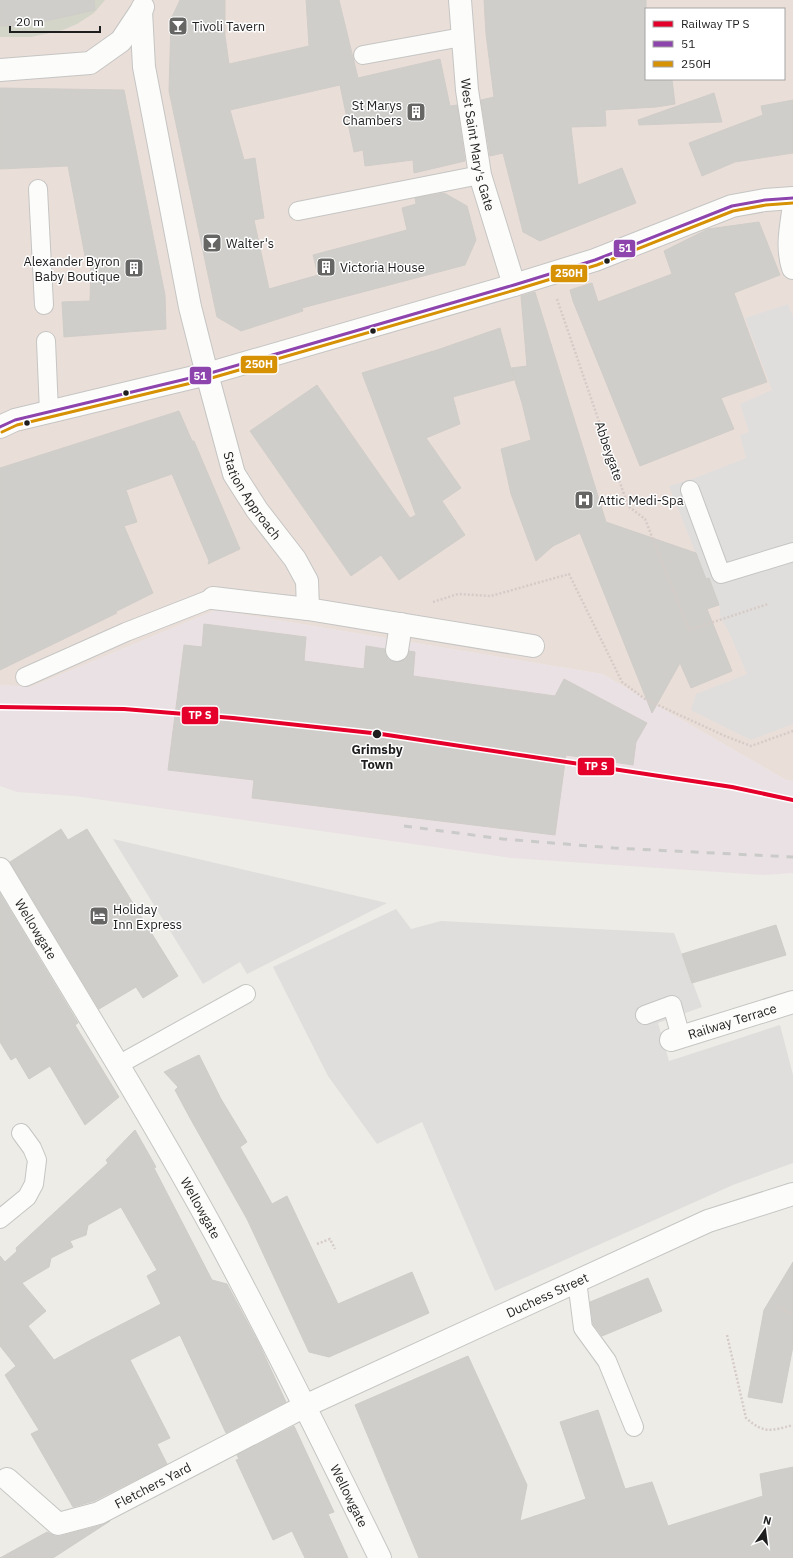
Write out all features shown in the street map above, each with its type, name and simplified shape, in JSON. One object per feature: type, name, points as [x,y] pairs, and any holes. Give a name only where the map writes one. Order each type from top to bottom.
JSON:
[{"type":"street","name":"West Saint Mary's Gate","points":[[460,0],[467,90],[480,174],[532,279]]},
{"type":"street","points":[[0,70],[90,63],[121,41],[143,6]]},
{"type":"street","name":"Station Approach","points":[[143,6],[144,67],[190,307],[234,474],[257,510],[295,559],[307,581],[308,609]]},
{"type":"street","points":[[0,427],[15,420],[207,374],[595,260],[732,206],[765,200],[793,198]]},
{"type":"street","points":[[793,212],[789,237],[789,255],[793,268]]},
{"type":"street","points":[[213,598],[308,609],[533,646]]},
{"type":"street","points":[[397,650],[401,624]]},
{"type":"street","name":"Wellowgate","points":[[0,869],[118,1065],[217,1238],[305,1406],[380,1558]]},
{"type":"street","name":"Railway Terrace","points":[[676,1039],[793,1002]]},
{"type":"street","name":"Duchess Street","points":[[305,1406],[708,1221],[793,1194]]},
{"type":"street","name":"Fletchers Yard","points":[[7,1479],[58,1524],[99,1513],[305,1406]]},
{"type":"lane","points":[[363,55],[462,38]]},
{"type":"lane","points":[[298,211],[480,174]]},
{"type":"lane","points":[[38,189],[44,305]]},
{"type":"lane","points":[[46,340],[49,412]]},
{"type":"lane","points":[[690,490],[721,574],[793,552]]},
{"type":"lane","points":[[24,677],[126,632],[213,598]]},
{"type":"lane","points":[[118,1065],[246,994]]},
{"type":"lane","points":[[645,1015],[672,1005],[676,1039]]},
{"type":"lane","points":[[0,1219],[27,1197],[34,1184],[37,1160],[32,1148],[21,1133]]},
{"type":"lane","points":[[577,1281],[583,1328],[607,1361],[634,1427]]},
{"type":"path","name":"Abbeygate","points":[[532,279],[628,506],[645,519],[689,630],[768,604]]},
{"type":"path","points":[[432,602],[458,594],[491,596],[569,574],[622,682],[645,699],[725,736],[751,746],[793,731]]},
{"type":"path","points":[[317,1244],[330,1238],[335,1249]]},
{"type":"path","points":[[777,1306],[793,1315]]},
{"type":"path","points":[[727,1335],[746,1418],[758,1427],[770,1431],[793,1425]]},
{"type":"shaded area","points":[[0,0],[793,0],[793,781],[786,780],[602,674],[216,610],[31,687],[0,685]]},
{"type":"shaded area","points":[[0,0],[105,0],[94,13],[77,24],[63,30],[31,37],[0,37]]},
{"type":"shaded area","points":[[788,304],[793,317],[793,724],[751,740],[691,710],[696,694],[747,674],[728,630],[721,619],[719,605],[709,579],[706,579],[669,486],[695,478],[746,458],[740,435],[749,432],[740,404],[772,390],[745,318]]},
{"type":"shaded area","points":[[216,610],[602,674],[786,780],[793,781],[793,873],[763,875],[511,858],[75,796],[17,792],[0,786],[0,685],[31,687]]},
{"type":"shaded area","points":[[113,839],[387,903],[247,974],[240,962],[203,984]]},
{"type":"shaded area","points":[[396,909],[411,929],[441,921],[674,933],[702,1007],[658,1023],[669,1061],[780,1025],[793,1075],[793,1163],[733,1185],[495,1291],[422,1122],[377,1144],[328,1076],[273,967]]},
{"type":"building","points":[[0,0],[94,0],[95,10],[23,26],[0,26]]},
{"type":"building","points":[[180,0],[225,0],[225,36],[229,64],[309,46],[306,0],[339,0],[358,78],[440,59],[450,106],[457,105],[465,161],[414,173],[413,160],[365,166],[363,150],[354,152],[340,85],[230,110],[244,160],[255,158],[264,218],[254,220],[269,289],[318,275],[313,255],[407,230],[402,208],[416,204],[415,198],[444,193],[467,206],[476,240],[465,265],[302,308],[303,311],[241,331],[217,317],[169,91],[171,19]]},
{"type":"building","points":[[484,0],[646,0],[645,80],[672,80],[675,104],[656,107],[605,110],[606,126],[571,127],[578,185],[622,168],[636,203],[540,241],[523,232],[503,153],[490,156],[481,100],[494,97],[486,34]]},
{"type":"building","points":[[0,88],[124,90],[165,295],[166,329],[64,337],[62,302],[90,301],[91,256],[85,256],[68,166],[0,169]]},
{"type":"building","points":[[714,93],[722,122],[639,125],[638,120]]},
{"type":"building","points":[[793,100],[793,153],[735,162],[702,176],[689,143],[763,115],[761,106]]},
{"type":"building","points":[[759,222],[780,275],[734,293],[767,382],[721,398],[734,429],[640,466],[573,301],[570,290],[592,283],[598,302],[672,274],[664,251],[708,229]]},
{"type":"building","points":[[535,292],[606,522],[696,553],[706,579],[709,578],[719,605],[707,609],[732,671],[691,688],[680,663],[652,713],[580,533],[553,546],[536,561],[511,494],[501,449],[531,440],[522,403],[511,368],[527,366],[521,296]]},
{"type":"building","points":[[500,328],[514,380],[453,397],[460,424],[426,438],[461,488],[442,501],[465,535],[399,580],[381,555],[351,576],[250,431],[317,385],[410,518],[416,515],[362,373],[440,349]]},
{"type":"building","points":[[179,411],[192,441],[194,441],[240,549],[208,564],[209,561],[172,474],[126,490],[137,522],[124,526],[153,593],[115,612],[117,613],[0,670],[0,468]]},
{"type":"building","points":[[204,624],[306,637],[304,661],[364,669],[366,646],[385,649],[386,655],[389,659],[395,662],[402,661],[406,658],[409,651],[415,652],[413,676],[555,696],[564,679],[647,723],[636,742],[633,765],[566,755],[555,835],[252,798],[254,780],[168,770],[184,645],[202,647]]},
{"type":"building","name":"Holiday Inn Express","points":[[61,829],[68,840],[87,829],[178,976],[143,998],[136,987],[99,1009],[10,862]]},
{"type":"building","points":[[0,893],[78,1023],[75,1025],[119,1097],[85,1125],[50,1066],[29,1079],[16,1057],[11,1060],[0,1042]]},
{"type":"building","points":[[776,925],[786,955],[692,983],[682,954]]},
{"type":"building","points":[[199,1055],[221,1099],[247,1142],[240,1147],[272,1204],[287,1196],[338,1304],[412,1272],[429,1313],[329,1357],[309,1352],[247,1219],[175,1090],[178,1087],[164,1072]]},
{"type":"building","points":[[135,1130],[156,1167],[154,1168],[212,1280],[227,1284],[260,1346],[286,1402],[226,1433],[180,1335],[130,1360],[170,1438],[157,1444],[167,1464],[94,1501],[73,1507],[31,1434],[39,1430],[5,1375],[16,1366],[0,1346],[0,1256],[5,1262],[17,1251],[16,1248],[108,1163],[106,1160]],"holes":[[[121,1207],[157,1270],[147,1276],[161,1304],[54,1360],[28,1326],[46,1311],[22,1283],[49,1267],[51,1258],[73,1247],[70,1241],[86,1235],[88,1225]]]},
{"type":"building","points":[[793,1262],[793,1346],[782,1403],[748,1397],[764,1310]]},
{"type":"building","points":[[648,1278],[662,1311],[602,1336],[593,1324],[590,1302]]},
{"type":"building","points":[[468,1356],[527,1485],[520,1521],[586,1499],[560,1422],[598,1410],[625,1489],[652,1482],[668,1526],[763,1496],[760,1474],[793,1467],[793,1558],[419,1558],[355,1405]]},
{"type":"building","points":[[294,1426],[334,1512],[328,1514],[348,1558],[305,1558],[292,1531],[273,1540],[236,1460],[239,1459],[237,1455]]},
{"type":"building","points":[[110,1521],[53,1558],[0,1558],[47,1532],[55,1536],[61,1536],[102,1525]]},
{"type":"railway","points":[[404,826],[503,839],[614,848],[793,857]]},
{"type":"transit line","name":"51","points":[[0,427],[15,420],[207,374],[514,285],[595,260],[732,206],[765,200],[793,198]]},
{"type":"transit line","name":"250H","points":[[2,432],[17,425],[208,379],[515,290],[597,265],[733,211],[766,205],[793,203]]},
{"type":"transit line","points":[[0,707],[124,709],[233,718],[381,734],[732,787],[793,800]]},
{"type":"place","name":"Tivoli Tavern","points":[[178,26]]},
{"type":"place","name":"St Marys Chambers","points":[[416,112]]},
{"type":"place","name":"Walter's","points":[[212,243]]},
{"type":"place","name":"Victoria House","points":[[326,267]]},
{"type":"place","name":"Alexander Byron Baby Boutique","points":[[134,268]]},
{"type":"place","name":"Attic Medi-Spa","points":[[584,500]]},
{"type":"place","name":"Grimsby Town","points":[[377,734]]},
{"type":"place","name":"Holiday Inn Express","points":[[99,916]]}]
